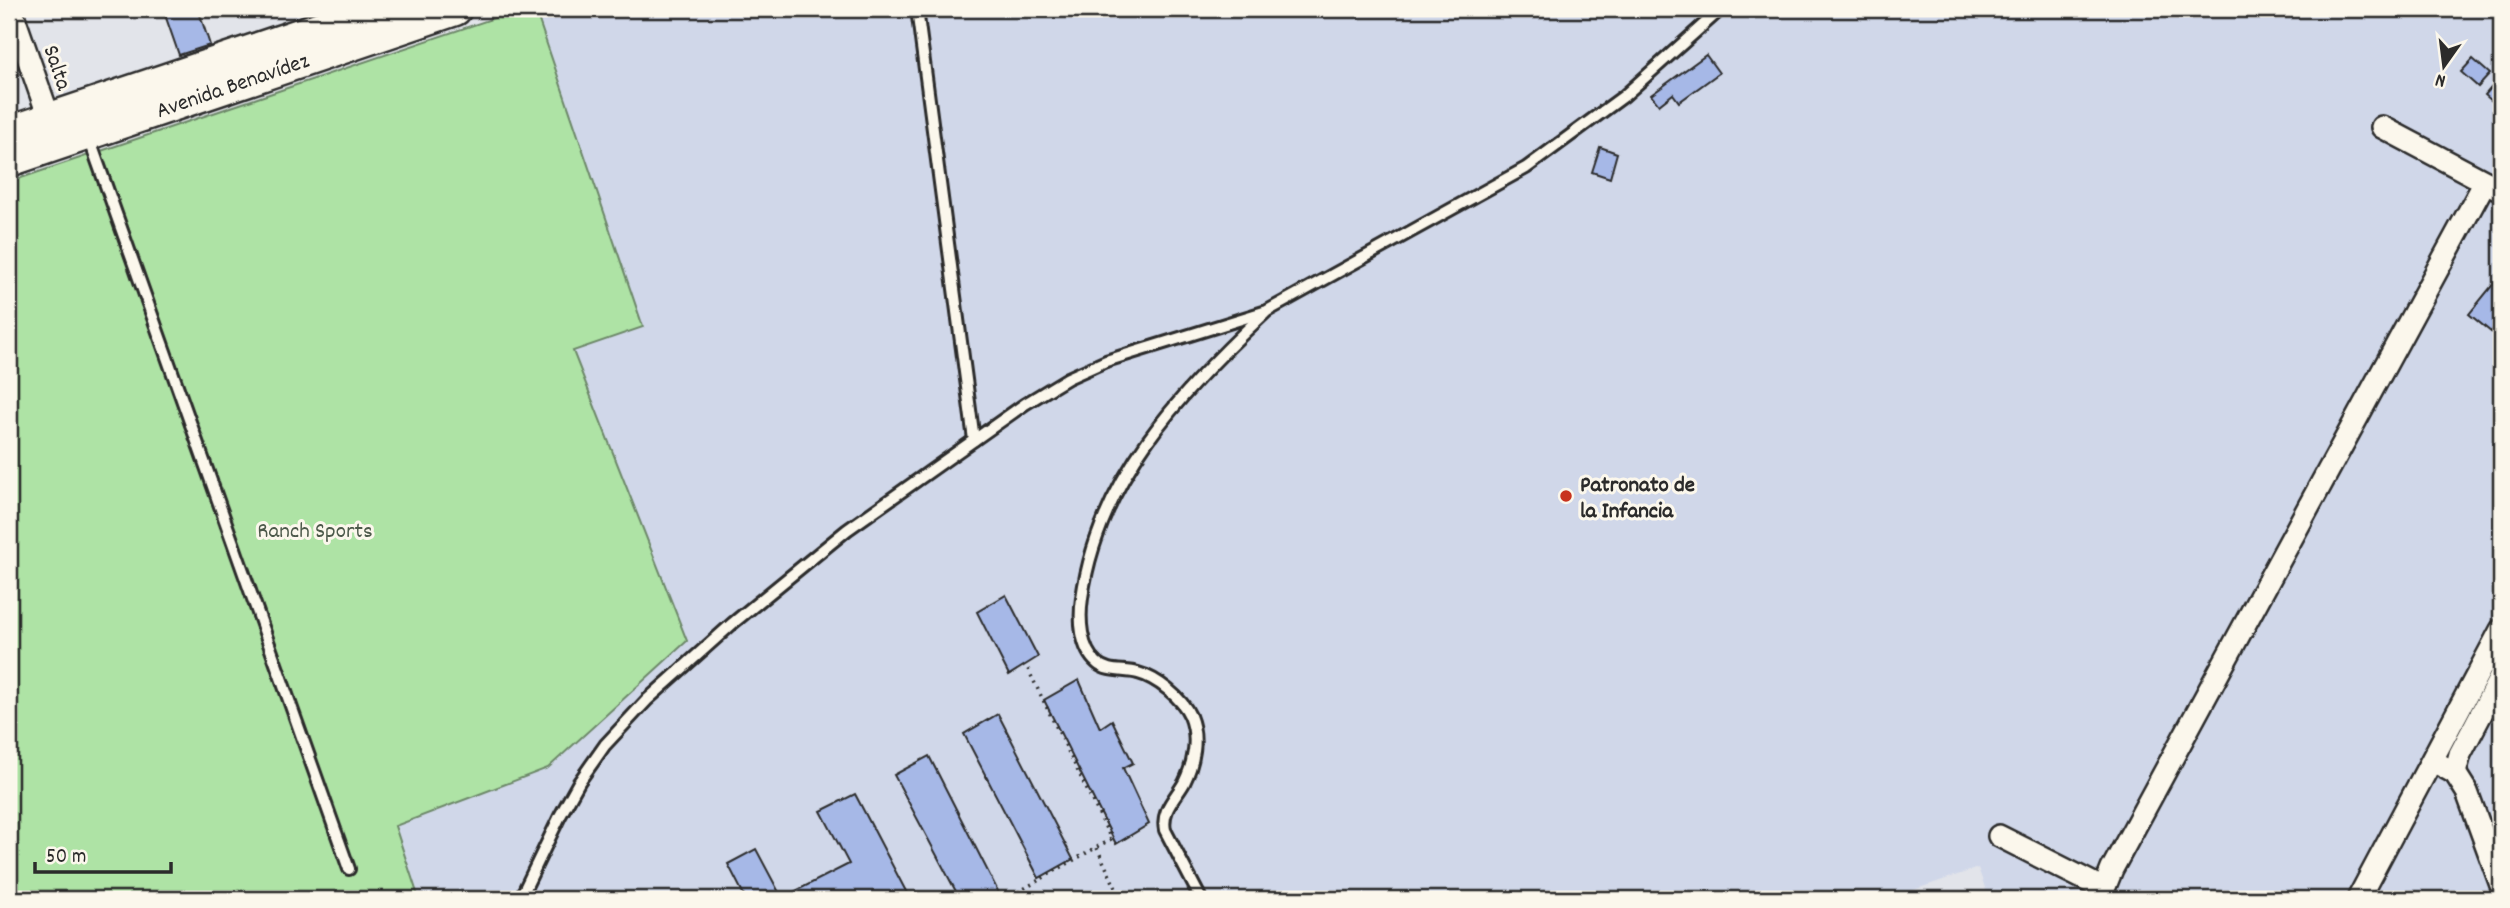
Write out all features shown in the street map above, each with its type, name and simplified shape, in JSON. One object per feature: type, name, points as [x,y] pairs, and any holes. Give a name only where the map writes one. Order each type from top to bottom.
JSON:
[{"type":"main road","name":"Avenida Benavídez","points":[[9,160],[65,131],[361,19],[455,9]]},
{"type":"main road","name":"Avenida Benavídez","points":[[9,133],[65,131]]},
{"type":"street","name":"Salta","points":[[11,9],[65,131]]},
{"type":"street","points":[[1999,836],[2104,894],[2112,869],[2493,186],[2382,127]]},
{"type":"street","points":[[2358,899],[2501,630]]},
{"type":"street","points":[[2455,773],[2460,754],[2494,709],[2501,676]]},
{"type":"street","points":[[2466,695],[2494,709]]},
{"type":"street","points":[[2433,761],[2455,773],[2467,792],[2501,885]]},
{"type":"lane","points":[[917,9],[974,440]]},
{"type":"lane","points":[[520,899],[579,782],[605,745],[648,700],[733,623],[847,530],[1025,404],[1068,378],[1106,361],[1267,311],[1526,168],[1624,96],[1721,9]]},
{"type":"lane","points":[[65,131],[349,869]]},
{"type":"lane","points":[[1201,899],[1164,822],[1165,811],[1184,783],[1194,760],[1194,732],[1189,714],[1172,692],[1157,682],[1138,673],[1112,670],[1097,663],[1085,644],[1079,612],[1090,556],[1119,485],[1138,452],[1160,422],[1219,356],[1267,311]]},
{"type":"path","points":[[1006,899],[1111,839],[1026,665]]},
{"type":"path","points":[[1097,848],[1121,899]]},
{"type":"shaded area","name":"Patronato de la Infancia","points":[[535,9],[2501,9],[2501,899],[1989,899],[1978,868],[1887,899],[419,899],[395,826],[548,768],[687,641],[573,350],[643,326]]},
{"type":"green space","name":"Ranch Sports","points":[[521,9],[535,9],[643,327],[573,351],[687,641],[548,768],[395,826],[419,899],[9,899],[9,182]]},
{"type":"building","points":[[163,9],[198,9],[210,45],[179,55]]},
{"type":"building","points":[[1706,55],[1719,73],[1679,102],[1673,94],[1659,105],[1651,95]]},
{"type":"building","points":[[2473,59],[2490,74],[2478,87],[2461,72]]},
{"type":"building","points":[[2501,76],[2501,109],[2485,95]]},
{"type":"building","points":[[1600,147],[1617,153],[1610,178],[1592,172]]},
{"type":"building","points":[[2495,282],[2501,288],[2501,320],[2491,332],[2469,314]]},
{"type":"building","points":[[1006,595],[1038,657],[1009,675],[977,612]]},
{"type":"building","points":[[1079,680],[1100,728],[1112,720],[1133,763],[1123,768],[1149,824],[1116,844],[1044,700]]},
{"type":"building","points":[[998,714],[1073,859],[1039,878],[964,734]]},
{"type":"building","points":[[929,756],[1002,899],[960,899],[894,775]]},
{"type":"building","points":[[855,794],[910,899],[746,899],[728,864],[756,849],[782,898],[849,864],[821,811]]},
{"type":"place","name":"Patronato de la Infancia","points":[[1566,496]]}]
